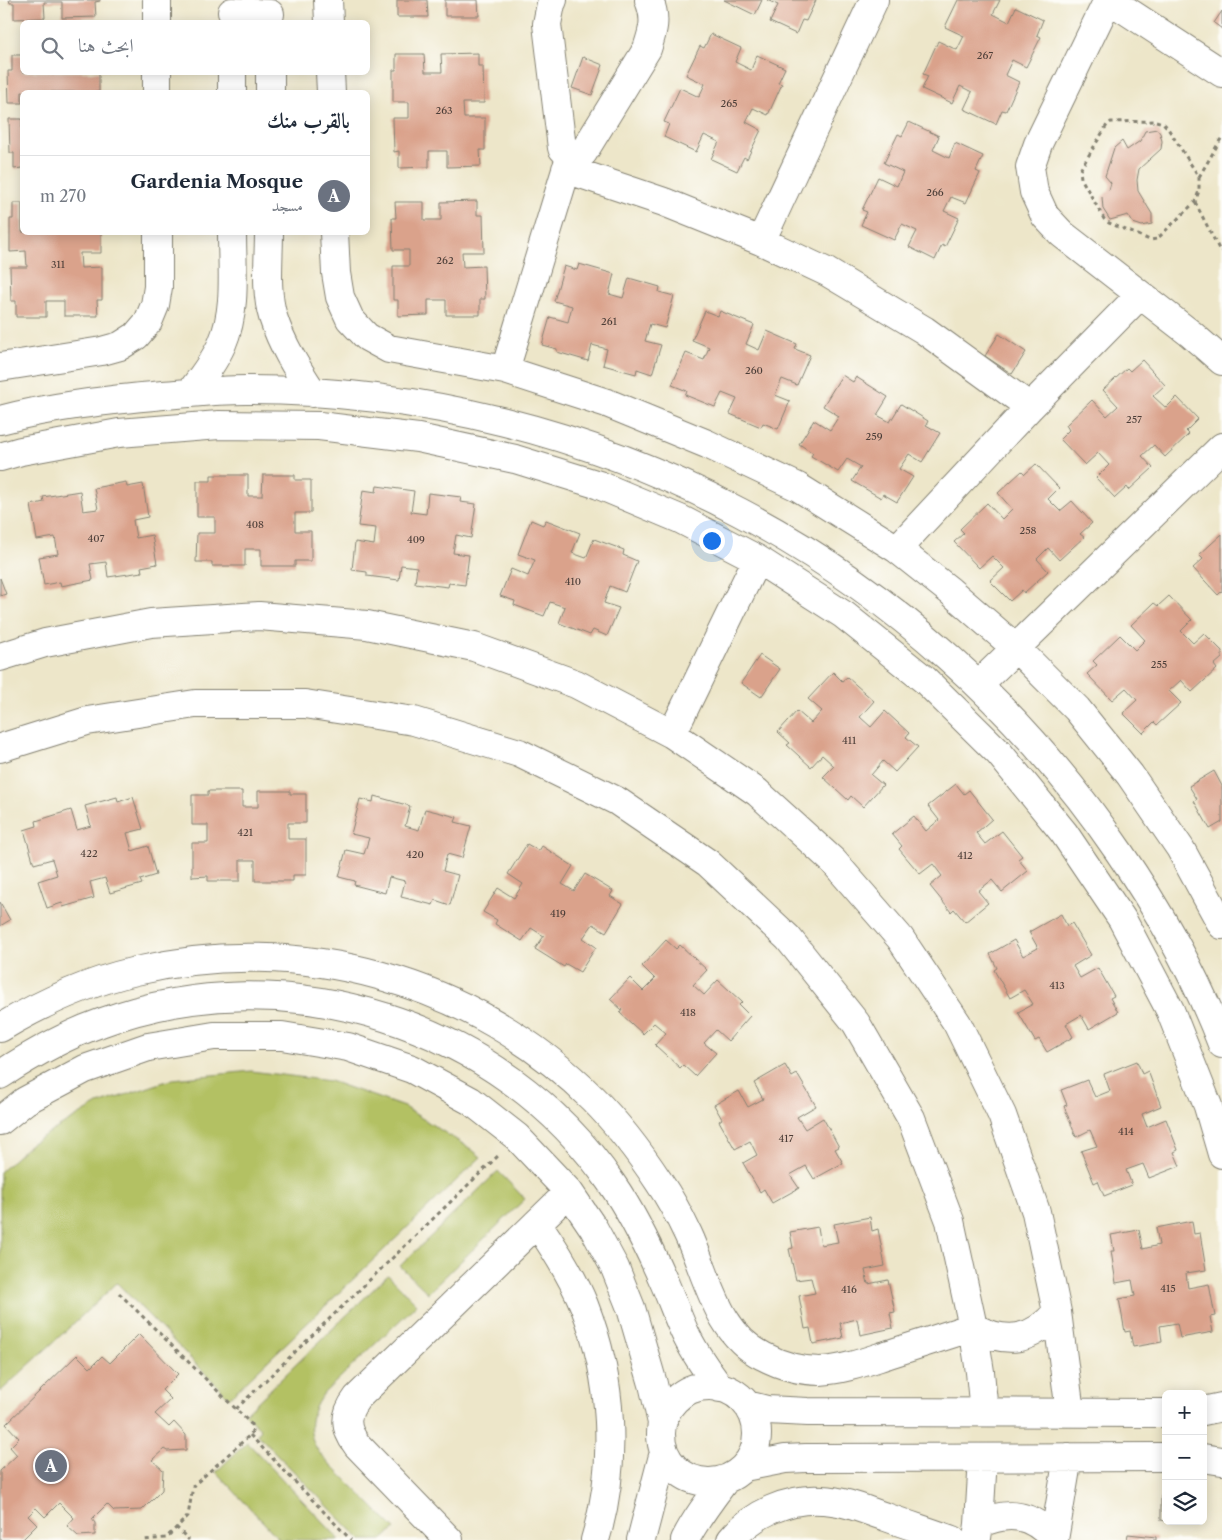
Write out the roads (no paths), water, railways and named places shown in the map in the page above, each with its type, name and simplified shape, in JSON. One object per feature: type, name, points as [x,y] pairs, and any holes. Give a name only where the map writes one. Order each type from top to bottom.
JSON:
[{"type":"street","points":[[156,0],[157,20]]},
{"type":"street","points":[[328,0],[329,20]]},
{"type":"street","points":[[553,0],[548,24],[562,148],[568,163],[762,241],[827,272],[924,330],[1030,407]]},
{"type":"street","points":[[504,370],[568,163],[583,153],[647,49],[653,31],[653,11],[648,0]]},
{"type":"street","points":[[762,241],[874,0]]},
{"type":"street","points":[[1222,73],[1109,0],[1038,144],[1030,167],[1034,192],[1045,216],[1062,234],[1191,334],[1222,361]]},
{"type":"street","points":[[232,12],[270,12]]},
{"type":"street","points":[[157,75],[157,90]]},
{"type":"street","points":[[232,75],[232,90]]},
{"type":"street","points":[[270,75],[270,90]]},
{"type":"street","points":[[330,75],[331,90]]},
{"type":"street","points":[[0,365],[102,351],[120,346],[136,336],[148,322],[155,305],[158,287],[158,235]]},
{"type":"street","points":[[190,393],[209,368],[222,343],[230,317],[232,235]]},
{"type":"street","points":[[269,235],[269,287],[273,316],[282,342],[313,393]]},
{"type":"street","points":[[334,235],[336,274],[340,297],[350,319],[367,337],[389,348],[504,370],[606,403],[707,444],[798,487],[897,550],[950,591],[1017,649],[1077,709],[1130,775],[1180,848],[1222,925]]},
{"type":"street","points":[[897,550],[1030,407],[1140,295]]},
{"type":"street","points":[[0,420],[99,401],[190,393],[244,390],[379,398],[452,410],[524,426],[608,453],[690,486],[768,527],[843,573],[906,620],[979,684],[1039,747],[1093,814],[1142,885],[1184,960],[1222,1044]]},
{"type":"street","points":[[0,457],[21,451],[119,433],[219,424],[319,426],[408,437],[515,459],[599,485],[680,519],[757,559],[844,616],[925,680],[999,753],[1064,832],[1122,918],[1170,1010],[1208,1106],[1222,1154]]},
{"type":"street","points":[[515,459],[524,426]]},
{"type":"street","points":[[979,684],[1017,649],[1222,446]]},
{"type":"street","points":[[672,734],[757,559]]},
{"type":"street","points":[[0,657],[45,642],[151,623],[260,616],[367,625],[474,647],[576,684],[672,734],[756,792],[833,860],[900,938],[957,1024],[1002,1115],[1036,1212],[1057,1312],[1070,1412]]},
{"type":"street","points":[[0,748],[87,721],[196,704],[305,704],[414,721],[509,750],[617,801],[708,863],[766,917],[788,938],[856,1024],[911,1118],[950,1221],[974,1327],[984,1412]]},
{"type":"street","points":[[0,1028],[32,1009],[83,987],[135,971],[190,961],[245,957],[300,959],[354,968],[408,983],[459,1004],[507,1030],[552,1062],[593,1099],[630,1140],[662,1185],[688,1233],[719,1313],[737,1337],[761,1356],[789,1367],[819,1371],[849,1366],[974,1327],[988,1335],[1003,1338],[1018,1337],[1033,1332],[1047,1324],[1057,1312]]},
{"type":"street","points":[[0,1075],[50,1044],[103,1022],[158,1006],[215,997],[272,996],[329,1003],[385,1016],[438,1037],[489,1065],[535,1099],[576,1138],[612,1183],[642,1232],[675,1312],[688,1338],[702,1364],[720,1388]]},
{"type":"street","points":[[0,1121],[25,1101],[85,1069],[148,1047],[214,1036],[282,1036],[348,1047],[412,1069],[471,1101],[517,1137],[569,1192],[594,1229],[615,1268],[631,1308],[662,1423]]},
{"type":"street","points":[[449,1540],[351,1437],[348,1427],[348,1416],[351,1406],[357,1398],[569,1192]]},
{"type":"street","points":[[537,1223],[563,1262],[584,1305],[599,1350],[607,1396],[610,1443],[608,1483],[595,1540]]},
{"type":"street","points":[[1162,1413],[795,1412],[767,1410],[748,1405],[731,1392],[720,1388],[704,1386],[690,1390],[677,1398],[667,1410],[662,1423],[660,1438],[664,1452],[671,1465],[683,1475],[696,1481],[711,1482],[785,1459],[1162,1457]]},
{"type":"street","points":[[685,1540],[708,1502],[751,1457],[756,1444],[756,1432],[754,1419],[748,1405]]},
{"type":"street","points":[[1207,1409],[1222,1407]]},
{"type":"street","points":[[641,1540],[664,1452]]},
{"type":"street","points":[[1054,1540],[1068,1457]]},
{"type":"street","points":[[978,1532],[983,1458]]},
{"type":"street","points":[[1207,1458],[1222,1460]]},
{"type":"street","points":[[731,1540],[738,1531],[763,1513],[791,1502],[822,1499],[852,1505],[952,1540]]},
{"type":"street","points":[[978,1532],[992,1518],[1006,1515],[1020,1516],[1033,1521],[1045,1529],[1054,1540]]},
{"type":"place","name":"Gardenia Mosque","points":[[51,1466]]}]
